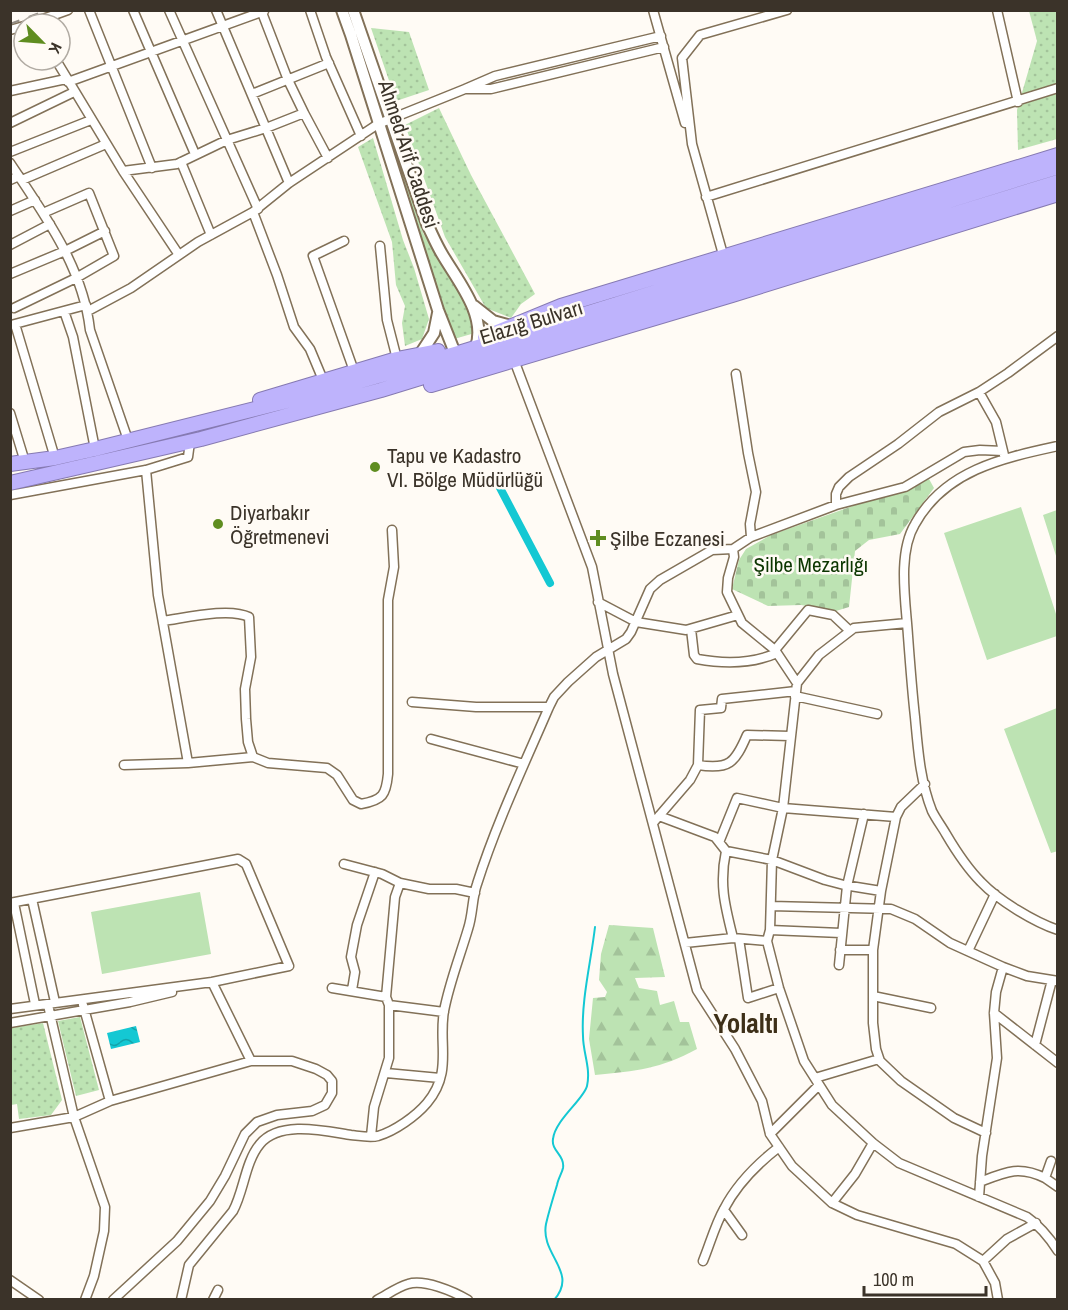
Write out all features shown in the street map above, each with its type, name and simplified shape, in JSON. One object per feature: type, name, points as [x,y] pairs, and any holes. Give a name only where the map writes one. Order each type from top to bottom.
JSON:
[{"type":"highway","points":[[477,344],[511,326],[580,300],[1058,155]]},
{"type":"highway","name":"Elazığ Bulvarı","points":[[10,483],[190,442],[381,390],[459,355],[477,344],[1058,167]]},
{"type":"highway","name":"Elazığ Bulvarı","points":[[18,463],[55,458],[216,420],[315,394],[417,360],[459,355],[719,287],[1058,182]]},
{"type":"highway","points":[[227,432],[266,428],[337,411],[514,360],[1058,194]]},
{"type":"highway","points":[[719,287],[776,281]]},
{"type":"highway","points":[[216,420],[263,399],[323,380],[397,359],[417,360]]},
{"type":"street","points":[[89,10],[152,168]]},
{"type":"street","points":[[133,10],[195,154]]},
{"type":"street","points":[[169,10],[256,211],[294,327],[310,349],[323,380]]},
{"type":"street","points":[[216,10],[289,183]]},
{"type":"street","points":[[310,10],[329,63],[361,136]]},
{"type":"street","name":"Ahmed Arif Caddesi","points":[[342,10],[438,310],[459,355]]},
{"type":"street","name":"Ahmed Arif Caddesi","points":[[353,10],[427,224],[476,316],[480,331],[477,344]]},
{"type":"street","points":[[653,10],[724,258]]},
{"type":"street","points":[[692,144],[682,58],[700,35],[787,10]]},
{"type":"street","points":[[997,10],[1018,102]]},
{"type":"street","points":[[10,91],[67,80],[262,11],[288,80],[328,158]]},
{"type":"street","points":[[55,458],[13,325],[64,311],[87,308],[131,288],[211,235],[256,211],[289,183],[378,124],[495,76],[661,36]]},
{"type":"street","points":[[465,89],[491,89],[664,47]]},
{"type":"street","points":[[252,94],[329,63]]},
{"type":"street","points":[[63,72],[123,171],[179,255]]},
{"type":"street","points":[[706,197],[1058,88]]},
{"type":"street","points":[[10,123],[74,92]]},
{"type":"street","points":[[123,171],[181,162],[227,140],[304,113]]},
{"type":"street","points":[[10,152],[91,120]]},
{"type":"street","points":[[17,178],[106,144]]},
{"type":"street","points":[[181,162],[211,235]]},
{"type":"street","points":[[10,163],[17,178],[35,200],[65,251],[87,308],[90,330],[128,440]]},
{"type":"street","points":[[14,308],[76,278],[114,256],[89,193],[43,213]]},
{"type":"street","points":[[10,211],[35,200]]},
{"type":"street","points":[[10,245],[50,224]]},
{"type":"street","points":[[10,274],[105,231]]},
{"type":"street","points":[[344,241],[313,256],[354,371]]},
{"type":"street","points":[[380,246],[387,320],[397,359]]},
{"type":"street","name":"Ahmed Arif Caddesi","points":[[469,302],[493,321],[511,326]]},
{"type":"street","points":[[417,360],[434,333],[438,310]]},
{"type":"street","points":[[64,311],[73,337],[95,449]]},
{"type":"street","points":[[836,506],[836,494],[839,487],[849,477],[898,444],[939,412],[979,392],[1058,336]]},
{"type":"street","points":[[514,360],[592,567],[608,651],[697,990],[735,1049],[762,1101],[771,1134],[792,1166],[832,1203],[857,1215],[956,1244],[983,1261],[995,1283],[998,1299]]},
{"type":"street","points":[[736,374],[756,492],[750,524],[751,537]]},
{"type":"street","points":[[979,392],[996,422],[1004,455]]},
{"type":"street","points":[[10,413],[18,463]]},
{"type":"street","points":[[10,495],[146,470],[188,457],[190,442]]},
{"type":"street","points":[[1058,446],[1004,455],[959,478],[936,497],[914,524],[907,545],[904,576],[920,764],[933,811],[956,851],[982,883],[1014,907],[1058,930]]},
{"type":"street","points":[[181,1299],[189,1265],[233,1211],[239,1201],[256,1150],[271,1134],[290,1130],[319,1130],[371,1137],[389,1131],[419,1111],[428,1102],[440,1078],[444,1057],[444,1012],[472,915],[476,886],[549,707],[554,697],[568,682],[596,657],[626,639],[650,589],[660,579],[712,550],[733,549],[751,537],[836,506],[905,487],[964,452],[981,450],[1004,455]]},
{"type":"street","points":[[146,470],[158,595],[188,763]]},
{"type":"street","points":[[124,765],[188,763],[253,757],[268,763],[327,768],[337,775],[353,800],[361,804],[372,802],[382,796],[386,790],[388,774],[388,600],[394,567],[392,530]]},
{"type":"street","points":[[733,549],[734,557],[727,592],[742,623],[776,651],[796,690]]},
{"type":"street","points":[[598,602],[636,622],[686,630],[738,615]]},
{"type":"street","points":[[691,629],[694,655],[698,659],[722,664],[764,658],[776,651],[808,610],[833,615],[850,631]]},
{"type":"street","points":[[163,621],[219,614],[249,617],[251,657],[245,689],[248,742],[253,757]]},
{"type":"street","points":[[907,623],[854,628],[819,656],[796,690],[783,808],[772,860],[770,930],[767,941],[779,988],[804,1061],[832,1105],[873,1143],[899,1162],[1004,1206],[1036,1223],[1058,1251]]},
{"type":"street","points":[[653,823],[690,780],[698,765],[700,710],[721,708],[722,699],[796,690],[877,714]]},
{"type":"street","points":[[412,702],[476,707],[549,707]]},
{"type":"street","points":[[698,765],[722,767],[729,763],[738,756],[747,735],[790,736]]},
{"type":"street","points":[[431,739],[525,764]]},
{"type":"street","points":[[925,784],[902,807],[897,818],[881,891],[873,950],[873,1023],[876,1049],[879,1059],[901,1081],[954,1118],[986,1133]]},
{"type":"street","points":[[720,840],[737,798],[783,808],[897,818]]},
{"type":"street","points":[[839,965],[844,908],[864,814]]},
{"type":"street","points":[[659,816],[720,840],[726,851],[722,871],[724,901],[736,938],[748,998],[779,988]]},
{"type":"street","points":[[726,851],[772,860],[848,886],[881,891]]},
{"type":"street","points":[[10,1023],[130,1002],[288,966],[246,864],[238,859],[12,903],[35,1004]]},
{"type":"street","points":[[344,864],[375,872],[400,883],[429,889],[456,889],[475,893]]},
{"type":"street","points":[[352,990],[356,972],[351,957],[357,925],[375,872]]},
{"type":"street","points":[[371,1137],[374,1107],[389,1058],[388,1001],[396,897],[400,883]]},
{"type":"street","points":[[968,951],[995,894]]},
{"type":"street","points":[[32,899],[51,1003],[51,1017],[74,1117],[105,1207],[104,1230],[94,1276],[85,1299]]},
{"type":"street","points":[[771,906],[891,909],[915,919],[936,935],[1003,967],[1027,976],[1054,981],[1035,1045]]},
{"type":"street","points":[[770,930],[841,933]]},
{"type":"street","points":[[685,944],[736,938],[767,941]]},
{"type":"street","points":[[840,950],[873,950]]},
{"type":"street","points":[[979,1197],[997,1058],[994,1013],[996,992],[1003,967]]},
{"type":"street","points":[[10,1009],[212,982]]},
{"type":"street","points":[[212,982],[251,1061]]},
{"type":"street","points":[[332,988],[352,990],[388,1001],[444,1012]]},
{"type":"street","points":[[873,996],[932,1008]]},
{"type":"street","points":[[81,999],[110,1101]]},
{"type":"street","points":[[994,1013],[1058,1063]]},
{"type":"street","points":[[771,1134],[817,1082],[879,1059]]},
{"type":"street","points":[[10,1128],[74,1117],[110,1101],[251,1061],[292,1061],[316,1069],[332,1081],[332,1093],[325,1105],[312,1111],[277,1115],[257,1122],[245,1134],[210,1201],[177,1241],[113,1299]]},
{"type":"street","points":[[386,1073],[440,1078]]},
{"type":"street","points":[[832,1203],[855,1174],[873,1143]]},
{"type":"street","points":[[703,1261],[724,1210],[742,1183],[759,1162],[779,1147]]},
{"type":"street","points":[[1045,1178],[1051,1161]]},
{"type":"street","points":[[980,1182],[1004,1173],[1023,1170],[1045,1178],[1058,1187]]},
{"type":"street","points":[[724,1210],[742,1235]]},
{"type":"street","points":[[983,1261],[1007,1239],[1036,1223]]},
{"type":"street","points":[[10,1280],[39,1299]]},
{"type":"street","points":[[377,1299],[409,1283],[431,1285],[452,1291],[468,1299]]},
{"type":"street","points":[[213,1299],[218,1290]]},
{"type":"green space","points":[[1029,11],[1057,11],[1057,139],[1018,150],[1017,110],[1037,41]]},
{"type":"green space","points":[[371,28],[409,32],[429,90],[396,101]]},
{"type":"green space","points":[[439,108],[471,175],[535,294],[521,304],[511,318],[486,308],[445,237],[405,125]]},
{"type":"green space","points":[[388,130],[423,233],[470,311],[475,333],[454,339],[384,131]]},
{"type":"green space","points":[[373,138],[429,319],[422,339],[405,346],[402,323],[405,306],[396,285],[392,242],[358,147]]},
{"type":"green space","name":"Şilbe Mezarlığı","points":[[929,479],[934,488],[900,534],[869,540],[855,551],[849,607],[836,611],[801,605],[768,606],[732,589],[739,560],[746,549],[771,535]]},
{"type":"green space","points":[[1021,507],[1057,617],[1057,636],[987,660],[944,533]]},
{"type":"green space","points":[[1058,510],[1057,559],[1043,515]]},
{"type":"green space","points":[[1057,708],[1058,851],[1051,853],[1004,729]]},
{"type":"green space","points":[[200,892],[211,954],[102,974],[91,912]]},
{"type":"green space","points":[[609,925],[653,928],[665,977],[635,978],[639,988],[657,991],[660,1005],[674,1001],[680,1022],[689,1022],[697,1049],[684,1056],[648,1068],[595,1075],[589,1039],[593,998],[605,997],[607,992],[599,980],[601,954]]},
{"type":"green space","points":[[80,1017],[99,1090],[76,1096],[58,1021]]},
{"type":"green space","points":[[43,1023],[62,1100],[51,1115],[19,1119],[17,1104],[11,1105],[11,1028]]},
{"type":"water","points":[[136,1026],[140,1042],[111,1049],[107,1033]]},
{"type":"waterway","points":[[499,486],[550,583]]},
{"type":"waterway","points":[[554,1300],[561,1290],[562,1281],[561,1272],[548,1245],[546,1224],[563,1164],[554,1147],[553,1139],[564,1117],[587,1086],[588,1073],[583,1042],[583,1022],[595,927]]},
{"type":"railway","points":[[10,24],[47,10]]},
{"type":"place","name":"Tapu ve Kadastro VI. Bölge Müdürlüğü","points":[[375,467]]},
{"type":"place","name":"Diyarbakır Öğretmenevi","points":[[218,524]]},
{"type":"place","name":"Şilbe Eczanesi","points":[[598,538]]},
{"type":"district","name":"Yolaltı","points":[[746,1023]]}]
